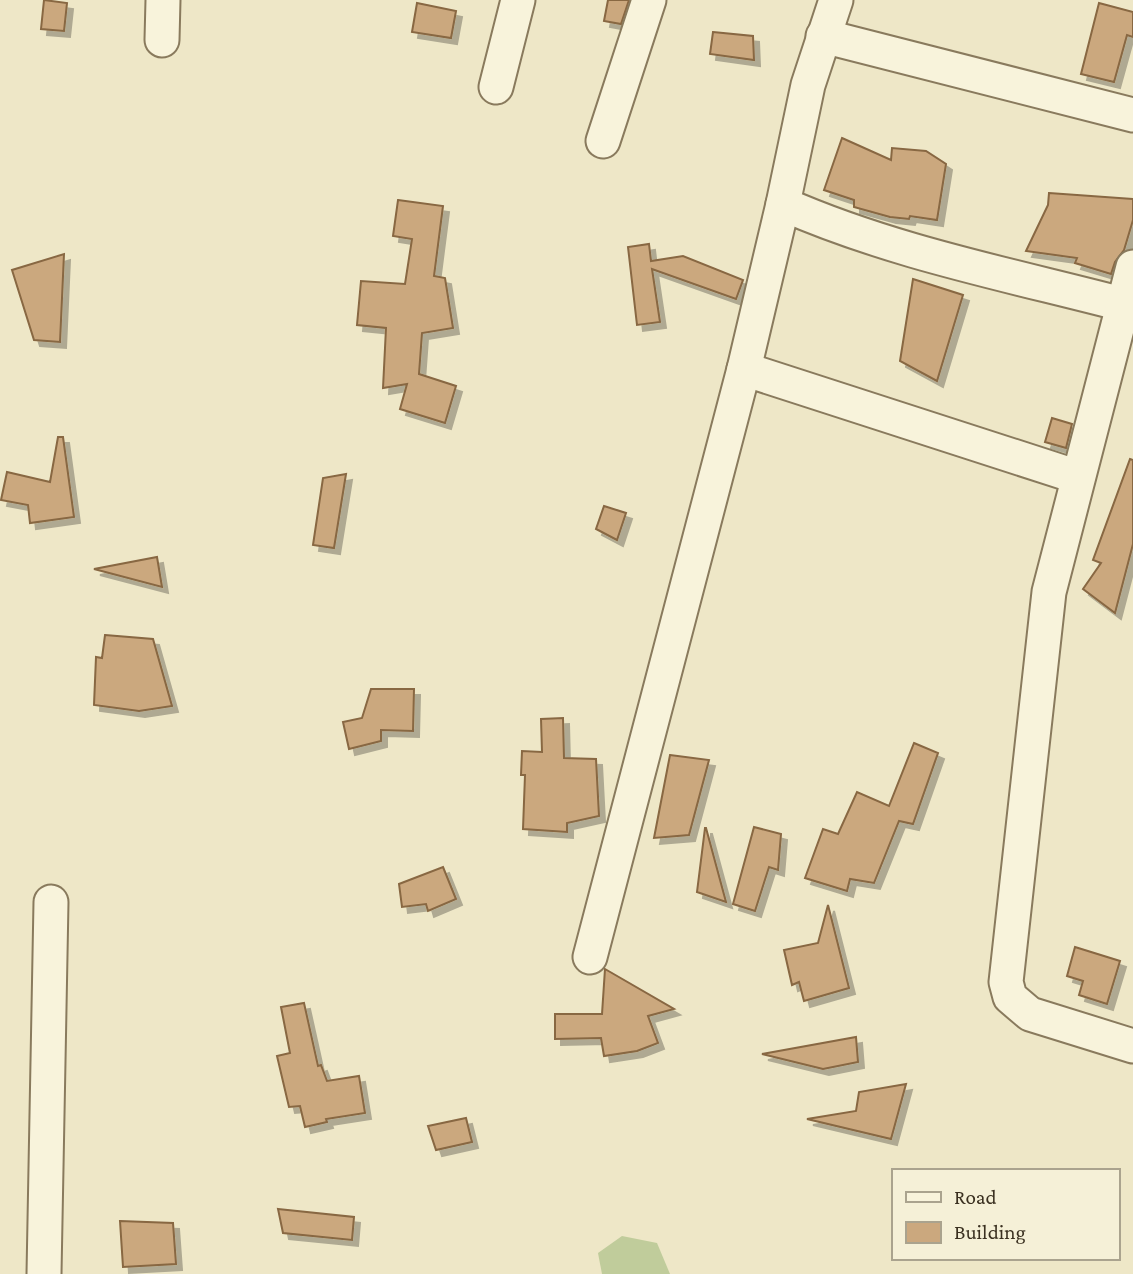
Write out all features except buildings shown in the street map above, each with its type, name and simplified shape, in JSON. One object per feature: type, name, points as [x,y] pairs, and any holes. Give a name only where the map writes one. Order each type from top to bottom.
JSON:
[{"type":"street","points":[[162,40],[163,0]]},
{"type":"street","points":[[496,87],[518,0]]},
{"type":"street","points":[[603,141],[649,0]]},
{"type":"street","points":[[590,957],[744,369],[808,85],[836,0]]},
{"type":"street","points":[[823,36],[1133,115]]},
{"type":"street","points":[[783,204],[824,222],[877,239],[1128,306]]},
{"type":"street","points":[[1133,267],[1128,306],[1078,477],[1049,592],[1006,982],[1010,997],[1030,1014],[1133,1046]]},
{"type":"street","points":[[744,369],[1078,477]]},
{"type":"street","points":[[44,1274],[51,902]]},
{"type":"green space","points":[[622,1236],[657,1243],[670,1274],[602,1274],[598,1253]]}]
